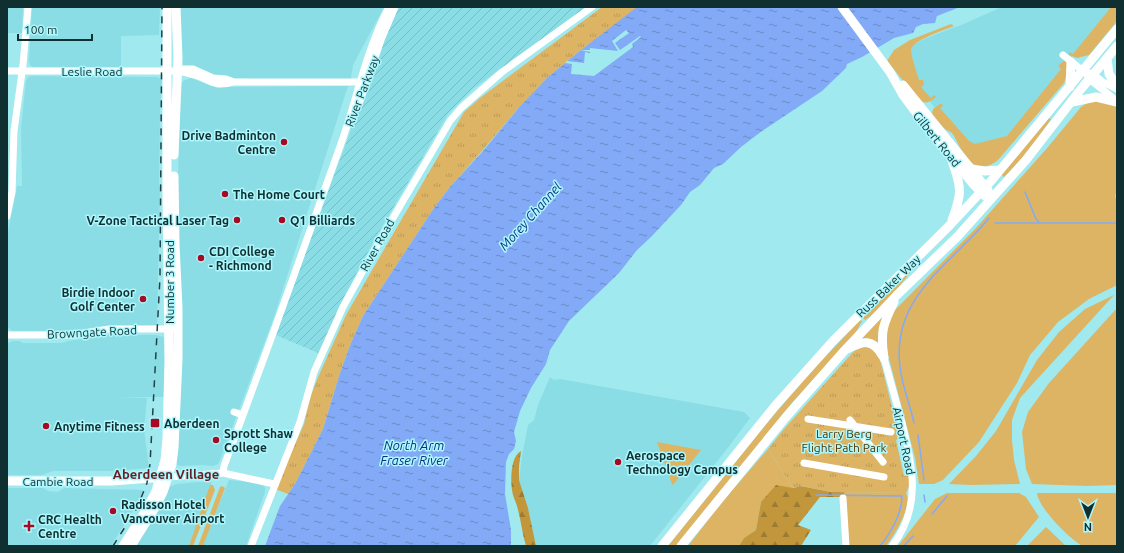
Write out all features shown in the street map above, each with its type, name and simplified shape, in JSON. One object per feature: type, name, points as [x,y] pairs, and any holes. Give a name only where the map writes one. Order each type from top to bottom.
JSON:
[{"type":"main road","name":"Number 3 Road","points":[[167,7],[173,329]]},
{"type":"main road","name":"Number 3 Road","points":[[131,546],[156,506],[164,478],[173,329],[174,170],[177,71],[176,7]]},
{"type":"main road","points":[[842,7],[889,71]]},
{"type":"main road","name":"Russ Baker Way","points":[[662,546],[762,421],[833,340],[950,225],[983,189],[1070,87],[1117,29]]},
{"type":"main road","name":"Russ Baker Way","points":[[681,546],[786,417],[844,350],[897,295],[958,236],[1026,160],[1117,46]]},
{"type":"main road","points":[[1107,58],[1109,74],[1117,86]]},
{"type":"main road","points":[[1070,87],[1071,62]]},
{"type":"main road","name":"Gilbert Road","points":[[889,71],[895,83],[926,126],[950,154],[992,198]]},
{"type":"main road","name":"Gilbert Road","points":[[889,71],[900,81],[971,169],[983,189]]},
{"type":"main road","points":[[1072,102],[1096,97],[1117,101]]},
{"type":"main road","points":[[950,154],[958,177],[960,191],[959,200],[950,225]]},
{"type":"main road","points":[[971,169],[985,171],[999,170]]},
{"type":"main road","points":[[884,358],[882,346],[884,322],[897,295]]},
{"type":"main road","points":[[844,350],[864,342],[869,343],[876,346],[884,358]]},
{"type":"main road","name":"Number 3 Road","points":[[123,546],[164,478]]},
{"type":"main road","name":"Cambie Road","points":[[7,481],[112,481],[164,478]]},
{"type":"street","points":[[7,216],[12,192],[14,131],[22,72],[28,7]]},
{"type":"street","name":"River Parkway","points":[[344,136],[359,82],[374,37],[389,7]]},
{"type":"street","points":[[359,82],[364,79],[383,28],[395,7]]},
{"type":"street","name":"River Parkway","points":[[344,136],[351,126],[381,40],[395,7]]},
{"type":"street","name":"River Road","points":[[251,546],[274,484],[300,422],[314,372],[343,307],[383,234],[450,121],[461,108],[502,72],[592,7]]},
{"type":"street","points":[[1063,55],[1083,70],[1117,101]]},
{"type":"street","name":"Leslie Road","points":[[7,72],[177,71],[185,69],[193,70],[214,78],[226,79],[234,82],[359,82]]},
{"type":"street","points":[[1091,77],[1117,89]]},
{"type":"street","points":[[224,469],[344,136]]},
{"type":"street","name":"Browngate Road","points":[[7,335],[74,335],[109,329],[173,329]]},
{"type":"street","name":"Airport Road","points":[[884,358],[906,442],[913,483],[912,501],[909,514],[900,536],[892,546]]},
{"type":"street","points":[[234,412],[243,415]]},
{"type":"street","points":[[808,419],[891,432]]},
{"type":"street","points":[[850,420],[883,462]]},
{"type":"street","points":[[804,463],[884,477]]},
{"type":"street","name":"Cambie Road","points":[[164,478],[224,469],[274,484]]},
{"type":"street","points":[[843,498],[846,546]]},
{"type":"shaded area","points":[[7,7],[23,7],[22,33],[7,33]]},
{"type":"shaded area","points":[[32,7],[160,7],[159,35],[121,36],[121,68],[33,67],[30,65],[29,61]]},
{"type":"shaded area","points":[[179,7],[384,7],[353,65],[350,84],[215,77],[185,66],[182,63]]},
{"type":"shaded area","points":[[399,7],[586,7],[474,88],[448,114],[375,239],[345,295],[318,353],[276,335],[387,33]]},
{"type":"shaded area","points":[[1002,7],[1111,7],[1003,143],[971,149],[918,88],[909,47],[922,40]]},
{"type":"shaded area","points":[[28,77],[157,77],[162,80],[160,110],[157,326],[104,326],[69,331],[12,331],[7,327],[7,237],[17,186],[22,186],[21,128],[26,81]]},
{"type":"shaded area","points":[[191,78],[211,86],[219,87],[348,86],[274,317],[220,460],[218,464],[213,466],[181,466],[177,465],[176,461],[177,228],[180,88],[183,81]]},
{"type":"shaded area","points":[[110,335],[156,335],[164,337],[166,397],[117,397],[147,398],[144,430],[149,468],[112,471],[53,471],[42,475],[7,475],[7,344],[12,341],[19,341],[23,343],[62,343]]},
{"type":"shaded area","name":"Aerospace Technology Campus","points":[[550,377],[554,380],[560,379],[744,412],[750,418],[650,546],[536,546],[528,508],[519,480],[528,425],[534,420],[538,405]]},
{"type":"shaded area","points":[[229,480],[250,482],[263,485],[265,488],[265,492],[246,546],[202,546]]},
{"type":"shaded area","points":[[212,481],[191,546],[136,546],[170,487],[176,484]]},
{"type":"shaded area","points":[[7,488],[43,488],[48,491],[58,492],[64,488],[143,490],[140,499],[111,546],[7,546]]},
{"type":"green space","points":[[602,7],[639,7],[581,50],[548,77],[521,105],[450,187],[434,208],[363,316],[340,373],[323,429],[295,484],[288,494],[275,489],[304,424],[310,397],[346,315],[464,112],[480,98]]},
{"type":"green space","points":[[1111,7],[1117,7],[1117,21],[1089,55],[1077,58],[1069,55],[1069,52],[1073,54]]},
{"type":"green space","points":[[951,24],[954,26],[923,39],[913,46],[911,50],[919,80],[923,80],[924,85],[921,87],[931,98],[934,95],[936,97],[929,102],[924,102],[919,100],[887,61],[894,50],[910,40]]},
{"type":"green space","points":[[1064,61],[1067,62],[1067,75],[1064,83],[998,160],[990,165],[982,167],[970,162],[961,150],[953,135],[941,126],[932,114],[933,109],[942,104],[943,106],[940,108],[969,141],[975,144],[1007,136],[1061,69],[1058,66]]},
{"type":"green space","points":[[1090,101],[1104,102],[1117,107],[1117,188],[1115,197],[1117,198],[1117,285],[1089,299],[1058,322],[1030,355],[1017,383],[979,442],[943,480],[934,484],[919,484],[915,458],[886,347],[887,323],[893,312],[976,228],[1048,147],[1081,107]]},
{"type":"green space","points":[[1049,118],[1051,119],[1029,150],[1004,177],[1001,174]]},
{"type":"green space","points":[[909,272],[910,273],[878,310],[865,320],[862,317]]},
{"type":"green space","points":[[1114,295],[1020,398],[1012,420],[1012,440],[1014,460],[1020,484],[949,484],[976,456],[996,431],[1037,360],[1059,332],[1085,309]]},
{"type":"green space","points":[[1117,308],[1117,485],[1087,486],[1032,484],[1026,469],[1022,432],[1028,412],[1049,383]]},
{"type":"green space","points":[[882,317],[878,343],[870,339],[863,338],[862,337]]},
{"type":"green space","points":[[860,320],[862,321],[856,332],[791,404],[676,546],[668,546],[767,423],[810,373]]},
{"type":"green space","name":"Larry Berg Flight Path Park","points":[[866,346],[877,352],[882,367],[900,439],[896,440],[904,476],[909,475],[910,484],[906,493],[831,492],[801,486],[793,488],[768,449],[853,352],[858,348]]},
{"type":"green space","points":[[657,442],[701,450],[673,485],[672,484]]},
{"type":"green space","points":[[768,449],[793,488],[761,502],[756,530],[744,538],[739,546],[688,546],[722,502]]},
{"type":"green space","points":[[521,451],[519,480],[528,508],[536,546],[526,546],[517,505],[512,490],[511,478],[513,464],[517,454]]},
{"type":"green space","points":[[210,485],[213,485],[215,490],[193,546],[189,546]]},
{"type":"green space","points":[[776,485],[793,488],[801,486],[831,492],[844,492],[845,497],[820,497],[798,525],[811,530],[801,546],[739,546],[744,538],[756,530],[761,502]]},
{"type":"green space","points":[[222,486],[225,488],[203,546],[198,546],[220,487]]},
{"type":"green space","points":[[844,492],[906,493],[907,505],[902,521],[886,546],[848,546]]},
{"type":"green space","points":[[947,493],[1019,493],[1026,497],[1039,517],[1015,546],[898,546],[935,499]]},
{"type":"green space","points":[[1037,493],[1117,493],[1117,546],[1086,547],[1077,543],[1049,514],[1039,499]]},
{"type":"green space","points":[[1046,527],[1066,546],[1027,546]]},
{"type":"water","name":"North Arm Fraser River","points":[[637,7],[960,7],[937,16],[935,23],[923,24],[916,27],[913,33],[894,38],[847,64],[846,68],[822,91],[762,131],[741,147],[723,164],[714,168],[700,185],[690,192],[681,205],[637,250],[619,273],[569,321],[550,350],[546,364],[531,388],[520,411],[514,432],[516,441],[514,449],[509,454],[506,462],[505,494],[511,530],[511,546],[265,546],[280,506],[295,484],[323,429],[340,373],[363,316],[434,208],[450,187],[483,151],[521,105],[548,77]]},
{"type":"pier","points":[[626,30],[629,33],[615,43],[620,50],[640,36],[641,37],[632,44],[633,47],[594,76],[571,74],[572,64],[565,63],[567,61],[584,63],[585,52],[590,53],[580,50],[590,50],[590,48],[618,51],[612,41]]},
{"type":"waterway","points":[[1025,192],[1036,219],[1040,223]]},
{"type":"waterway","points":[[914,423],[902,381],[900,367],[900,342],[905,320],[914,301],[927,284],[989,218]]},
{"type":"waterway","points":[[995,223],[1117,223]]},
{"type":"waterway","points":[[918,435],[924,480]]},
{"type":"waterway","points":[[816,495],[902,496],[898,516],[888,535],[880,546]]},
{"type":"waterway","points":[[924,495],[925,502]]},
{"type":"waterway","points":[[932,514],[947,496]]},
{"type":"waterway","points":[[904,546],[913,536]]},
{"type":"railway","points":[[113,546],[137,508],[147,483],[150,464],[160,277],[162,7]]},
{"type":"place","name":"Drive Badminton Centre","points":[[284,142]]},
{"type":"place","name":"The Home Court","points":[[225,194]]},
{"type":"place","name":"V-Zone Tactical Laser Tag","points":[[237,220]]},
{"type":"place","name":"Q1 Billiards","points":[[282,220]]},
{"type":"place","name":"CDI College - Richmond","points":[[201,258]]},
{"type":"place","name":"Birdie Indoor Golf Center","points":[[143,299]]},
{"type":"place","name":"Aberdeen","points":[[155,423]]},
{"type":"place","name":"Anytime Fitness","points":[[46,426]]},
{"type":"place","name":"Sprott Shaw College","points":[[216,440]]},
{"type":"place","name":"Aerospace Technology Campus","points":[[618,462]]},
{"type":"place","name":"Radisson Hotel Vancouver Airport","points":[[113,511]]},
{"type":"place","name":"CRC Health Centre","points":[[29,526]]},
{"type":"district","name":"Aberdeen Village","points":[[166,474]]},
{"type":"water label","name":"Morey Channel","points":[[530,216]]}]
